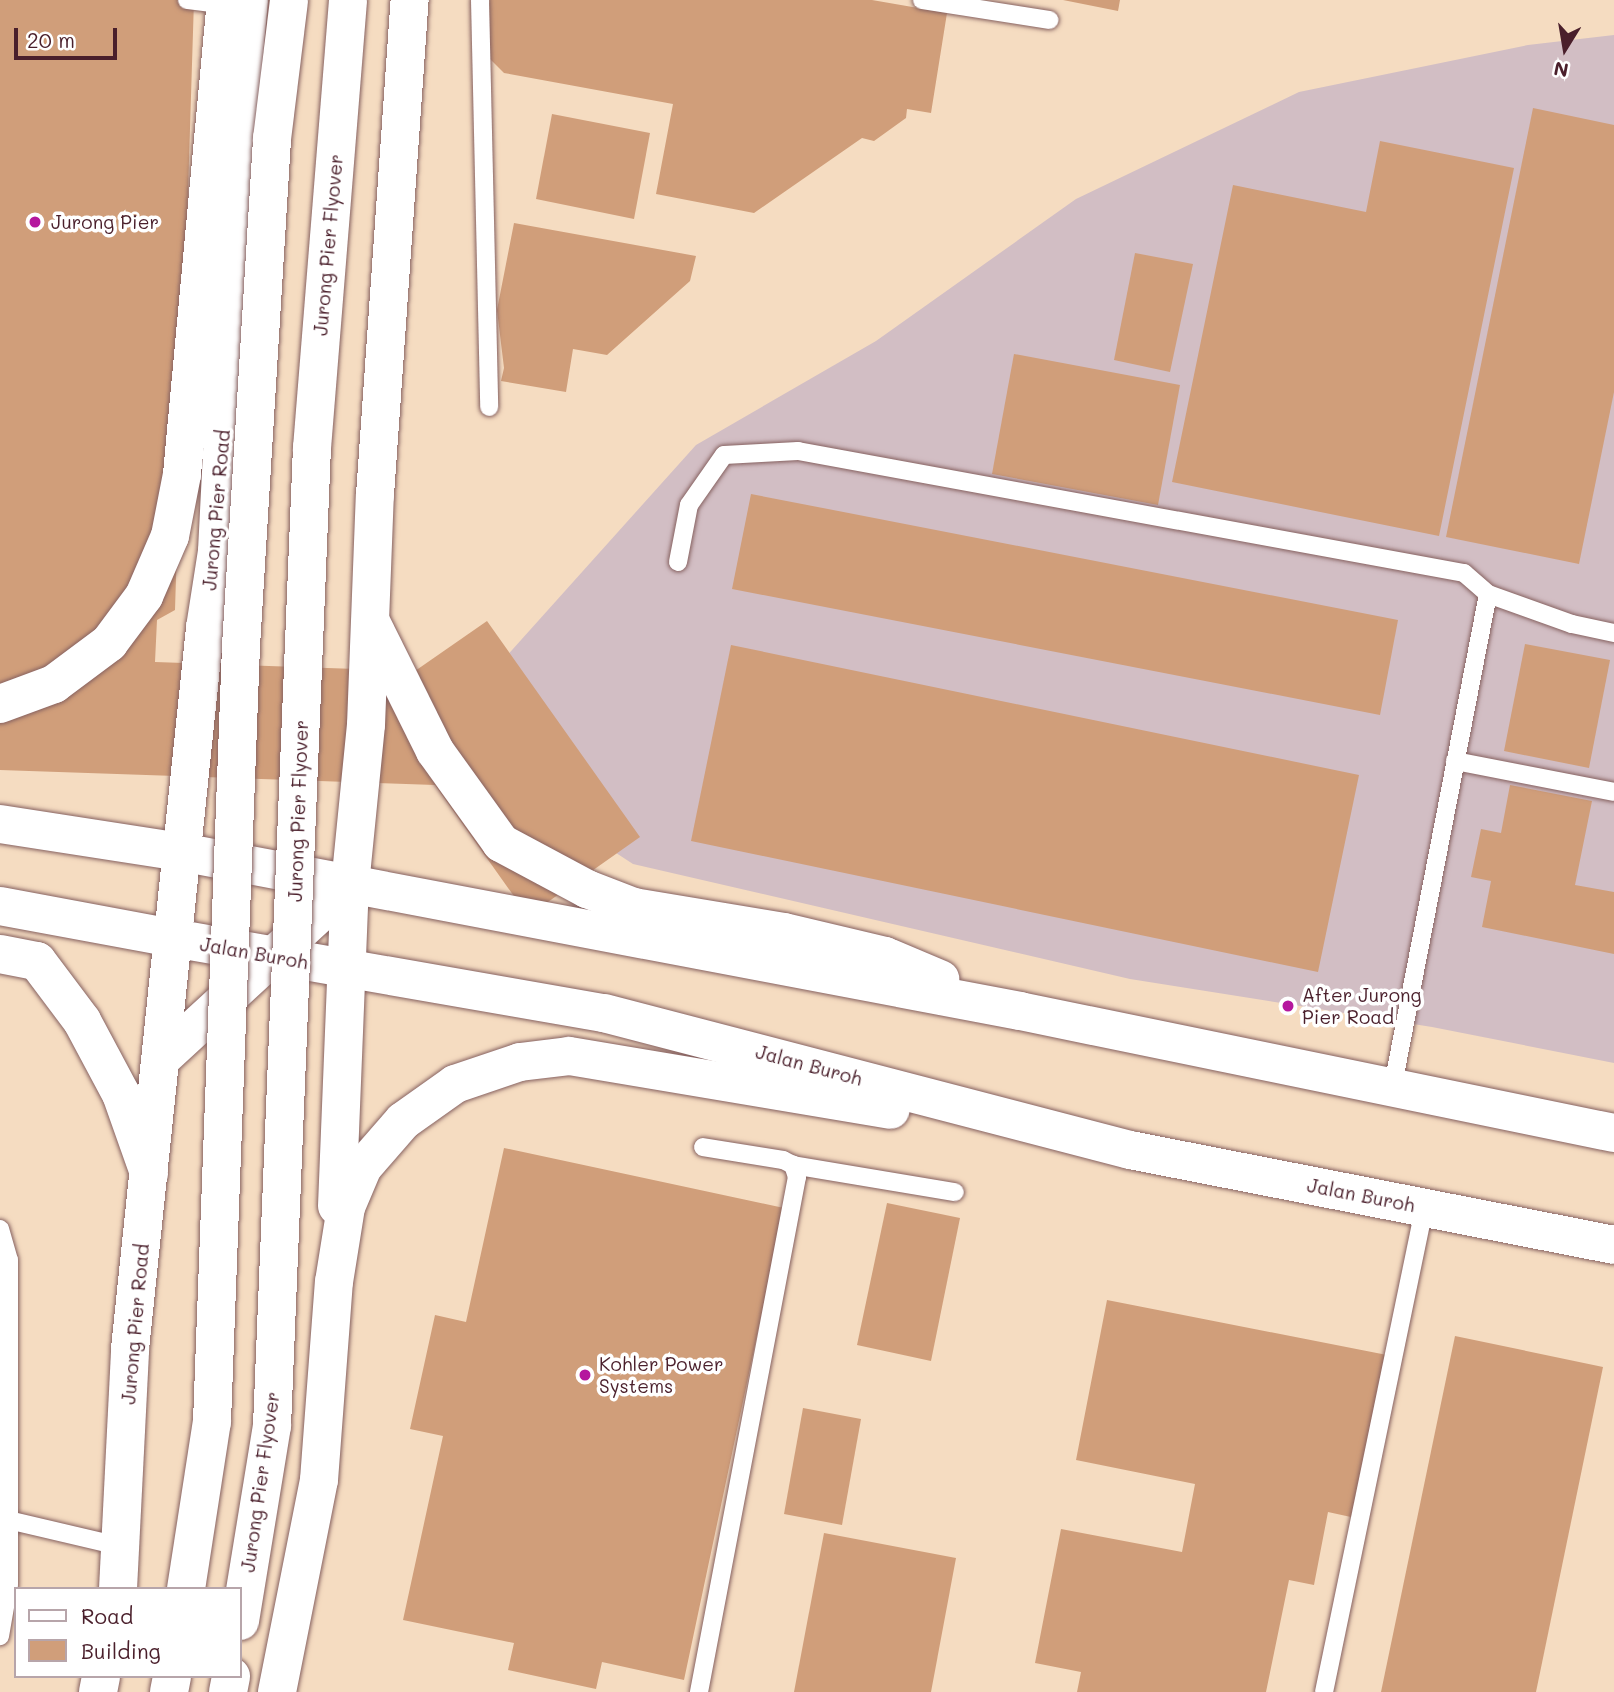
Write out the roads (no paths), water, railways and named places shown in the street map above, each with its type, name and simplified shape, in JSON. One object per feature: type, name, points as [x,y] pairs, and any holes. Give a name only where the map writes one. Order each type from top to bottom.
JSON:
[{"type":"main road","points":[[186,1587],[212,1422],[242,633],[272,139],[289,0]]},
{"type":"main road","name":"Jurong Pier Flyover","points":[[242,1609],[272,1426],[312,448],[348,0]]},
{"type":"main road","points":[[277,1692],[319,1480],[334,1282],[350,885],[410,0]]},
{"type":"main road","points":[[0,704],[54,684],[109,643],[144,596],[170,536],[182,474],[234,2]]},
{"type":"main road","name":"Jurong Pier Road","points":[[118,1587],[130,1349],[181,852],[217,551],[234,2]]},
{"type":"main road","points":[[370,620],[435,751],[501,843],[587,889],[634,907],[785,932],[885,957],[1020,1011]]},
{"type":"main road","points":[[0,824],[181,852],[1020,1011],[1393,1085],[1614,1133]]},
{"type":"main road","points":[[160,1060],[350,885]]},
{"type":"main road","name":"Jalan Buroh","points":[[0,906],[347,970],[604,1013],[1130,1150],[1614,1245]]},
{"type":"main road","points":[[0,954],[37,961],[82,1021],[121,1094],[149,1172]]},
{"type":"main road","points":[[334,1282],[346,1207],[363,1167],[403,1121],[455,1084],[520,1062],[569,1056],[1130,1150]]},
{"type":"lane","points":[[187,0],[234,2]]},
{"type":"lane","points":[[480,0],[489,407]]},
{"type":"lane","points":[[922,0],[1049,20]]},
{"type":"lane","points":[[678,562],[689,505],[724,455],[798,450],[1464,573],[1488,594],[1572,624],[1614,633]]},
{"type":"lane","points":[[1393,1085],[1488,594]]},
{"type":"lane","points":[[1455,761],[1614,792]]},
{"type":"lane","points":[[703,1147],[955,1192]]},
{"type":"lane","points":[[699,1692],[774,1310],[797,1177],[793,1165]]},
{"type":"lane","points":[[1324,1692],[1424,1208]]},
{"type":"lane","points":[[0,1229],[9,1260],[5,1520],[9,1584],[0,1636]]},
{"type":"lane","points":[[5,1520],[119,1546]]},
{"type":"place","name":"Jurong Pier","points":[[35,222]]},
{"type":"place","name":"After Jurong Pier Road","points":[[1288,1006]]},
{"type":"place","name":"Kohler Power Systems","points":[[585,1375]]}]
